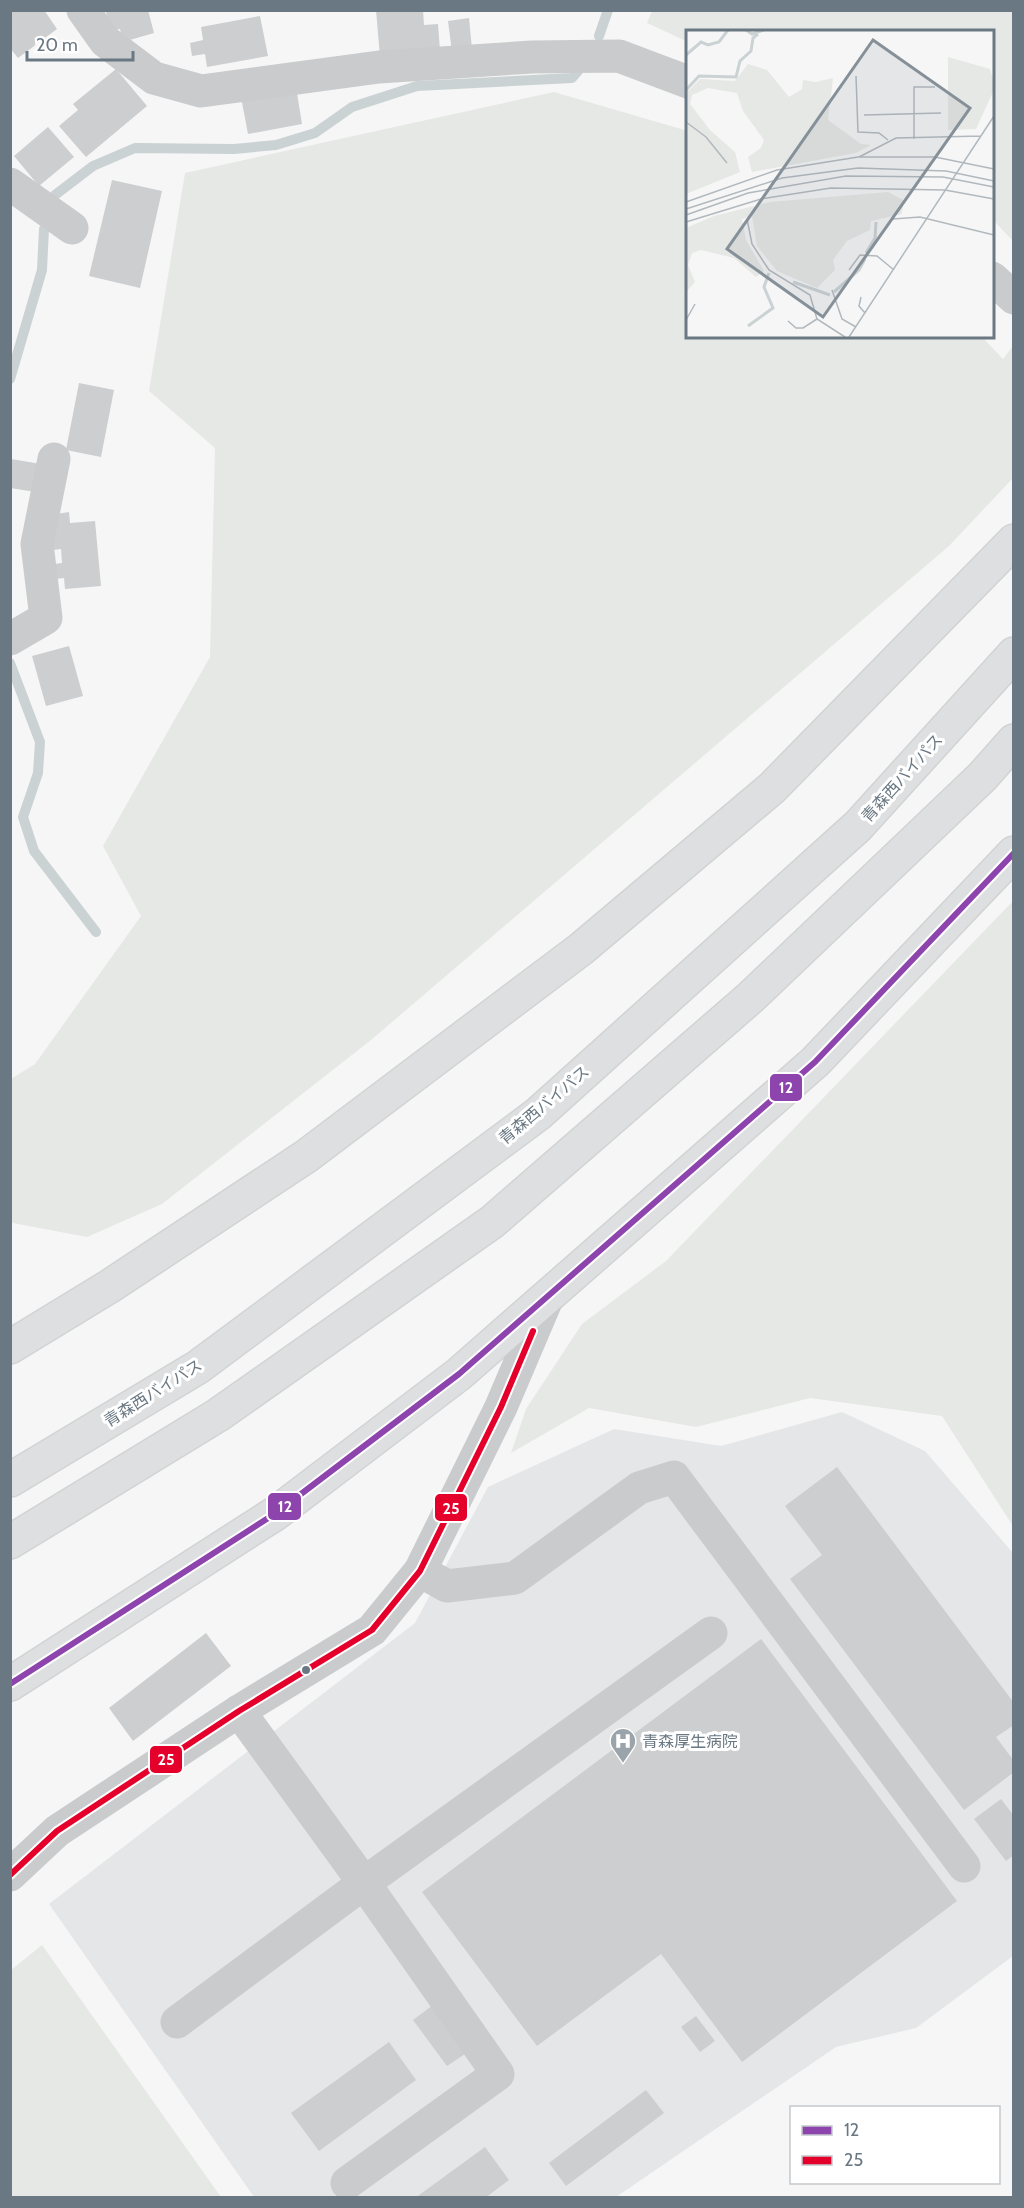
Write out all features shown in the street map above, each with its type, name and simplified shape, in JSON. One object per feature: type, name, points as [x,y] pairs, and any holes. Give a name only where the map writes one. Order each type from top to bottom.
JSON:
[{"type":"highway","points":[[10,1347],[110,1286],[305,1157],[581,949],[772,788],[1014,541]]},
{"type":"highway","name":"青森西バイパス","points":[[10,1480],[198,1366],[538,1114],[858,826],[1014,654]]},
{"type":"highway","points":[[10,1542],[218,1415],[492,1222],[751,997],[982,777],[1014,741]]},
{"type":"highway","points":[[10,1684],[276,1513],[459,1374],[815,1062],[1014,854]]},
{"type":"street","points":[[83,10],[105,41],[154,78],[201,91],[380,67],[532,57],[618,57],[686,81]]},
{"type":"street","points":[[10,184],[72,228]]},
{"type":"street","points":[[994,279],[1014,298]]},
{"type":"street","points":[[10,639],[46,618],[37,544],[54,459]]},
{"type":"street","points":[[10,1875],[57,1831],[239,1711],[372,1630],[420,1571],[501,1407],[547,1299]]},
{"type":"street","points":[[420,1571],[447,1586],[515,1578],[639,1488],[674,1477],[964,1866]]},
{"type":"street","points":[[177,2022],[364,1883],[711,1633]]},
{"type":"street","points":[[239,1711],[364,1883],[498,2074],[346,2183]]},
{"type":"shaded area","points":[[652,11],[1013,11],[1013,241],[994,221],[994,30],[686,30],[686,41],[647,23]]},
{"type":"shaded area","points":[[554,92],[686,130],[686,338],[983,338],[1003,359],[1013,346],[1013,478],[949,546],[371,1040],[162,1204],[87,1237],[10,1221],[11,1079],[35,1064],[141,916],[103,846],[210,657],[215,448],[149,391],[185,173]]},
{"type":"shaded area","points":[[1013,901],[1013,1526],[942,1416],[810,1398],[696,1427],[589,1408],[511,1453],[526,1409],[582,1324],[666,1261]]},
{"type":"shaded area","name":"青森厚生病院","points":[[842,1412],[925,1451],[1013,1553],[1013,1956],[916,2028],[836,2047],[616,2197],[254,2197],[49,1904],[415,1623],[488,1487],[614,1429],[721,1446]]},
{"type":"shaded area","points":[[42,1945],[221,2197],[11,2197],[11,1970]]},
{"type":"building","points":[[10,10],[44,10],[57,29],[18,58],[10,48]]},
{"type":"building","points":[[148,10],[154,33],[123,42],[120,29],[111,31],[106,12]]},
{"type":"building","points":[[376,10],[423,10],[424,25],[438,24],[440,51],[380,57]]},
{"type":"building","points":[[260,16],[268,56],[207,67],[205,54],[192,56],[190,43],[203,40],[201,27]]},
{"type":"building","points":[[469,18],[472,49],[452,52],[448,21]]},
{"type":"building","points":[[116,69],[147,106],[86,157],[59,126],[78,110],[73,104]]},
{"type":"building","points":[[296,87],[302,124],[248,134],[241,97]]},
{"type":"building","points":[[48,127],[74,157],[39,186],[14,156]]},
{"type":"building","points":[[112,180],[162,191],[140,288],[89,276]]},
{"type":"building","points":[[79,383],[114,390],[101,457],[66,450]]},
{"type":"building","points":[[11,459],[41,464],[36,492],[10,488]]},
{"type":"building","points":[[69,512],[70,523],[95,521],[101,586],[65,589],[64,578],[55,579],[54,564],[62,563],[61,549],[53,550],[50,515]]},
{"type":"building","points":[[69,646],[83,696],[46,706],[32,656]]},
{"type":"building","points":[[837,1467],[1014,1703],[1014,1725],[996,1737],[1014,1761],[1014,1772],[964,1810],[790,1579],[822,1555],[785,1506]]},
{"type":"building","points":[[206,1633],[231,1666],[133,1741],[109,1708]]},
{"type":"building","points":[[761,1639],[957,1901],[742,2062],[661,1954],[537,2046],[422,1892]]},
{"type":"building","points":[[1001,1799],[1014,1816],[1014,1855],[1006,1861],[974,1819]]},
{"type":"building","points":[[433,2005],[468,2052],[447,2066],[413,2020]]},
{"type":"building","points":[[696,2016],[715,2041],[700,2052],[681,2027]]},
{"type":"building","points":[[389,2042],[416,2080],[319,2151],[291,2113]]},
{"type":"building","points":[[646,2090],[664,2113],[566,2186],[549,2163]]},
{"type":"building","points":[[485,2147],[509,2180],[485,2198],[415,2198]]},
{"type":"waterway","points":[[599,36],[608,10]]},
{"type":"waterway","points":[[55,195],[93,166],[135,148],[234,149],[276,145],[315,133],[352,107],[417,86],[572,78],[578,71]]},
{"type":"waterway","points":[[10,379],[42,270],[44,229]]},
{"type":"waterway","points":[[10,663],[40,742],[38,773],[23,817],[34,851],[96,932]]},
{"type":"transit line","name":"12","points":[[10,1684],[276,1513],[459,1374],[815,1062],[1014,853]]},
{"type":"transit line","name":"25","points":[[10,1875],[57,1831],[239,1711],[372,1630],[420,1571],[501,1407],[533,1331]]},
{"type":"place","name":"青森厚生病院","points":[[623,1764]]}]
